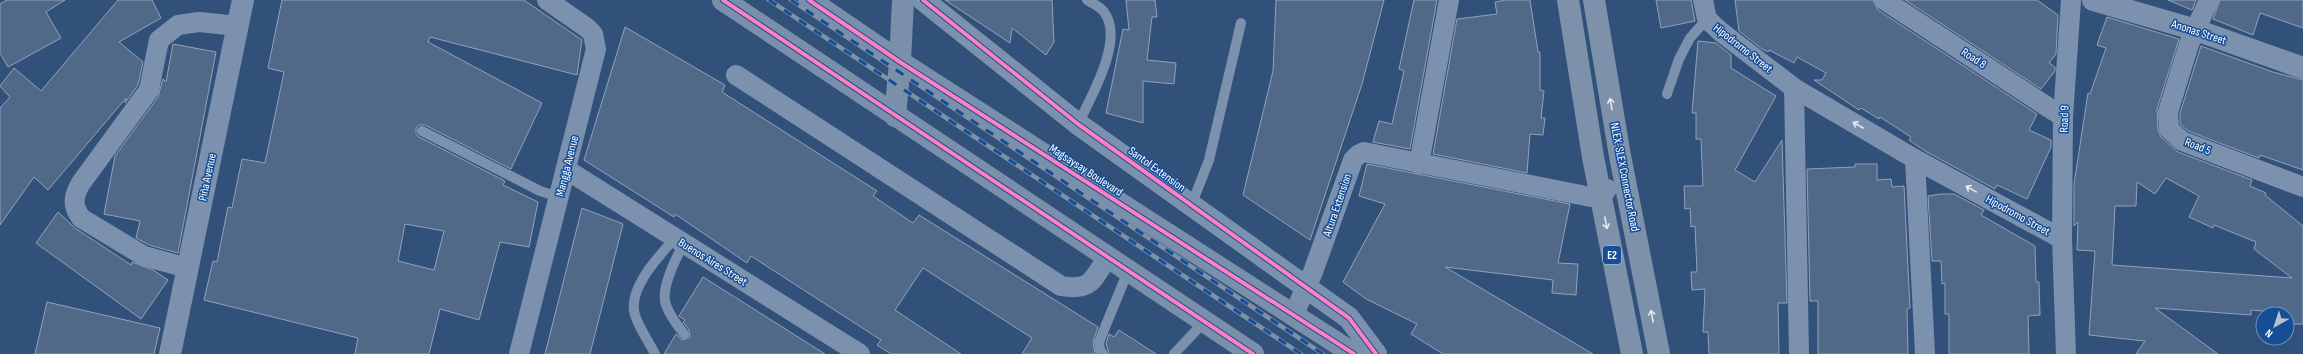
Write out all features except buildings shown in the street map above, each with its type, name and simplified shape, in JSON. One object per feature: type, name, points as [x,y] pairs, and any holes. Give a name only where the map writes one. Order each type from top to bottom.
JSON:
[{"type":"highway","name":"E2","points":[[1568,0],[1593,157],[1632,354]]},
{"type":"highway","name":"NLEX-SLEX Connector Road","points":[[1594,0],[1620,156],[1659,354]]},
{"type":"main road","points":[[723,0],[1248,352]]},
{"type":"main road","name":"Magsaysay Boulevard","points":[[809,0],[900,62],[1354,354]]},
{"type":"main road","points":[[895,116],[900,62],[903,0]]},
{"type":"street","name":"Piña Avenue","points":[[170,354],[243,0]]},
{"type":"street","name":"Mangga Avenue","points":[[519,354],[560,197],[596,49],[596,41],[593,34],[581,22],[548,0]]},
{"type":"street","name":"Santol Extension","points":[[923,0],[1078,124],[1191,206],[1256,249],[1349,318],[1376,354]]},
{"type":"street","points":[[1419,164],[1449,0]]},
{"type":"street","name":"Road 8","points":[[1884,0],[2063,117]]},
{"type":"street","name":"Road 9","points":[[2062,239],[2063,117],[2071,0]]},
{"type":"street","name":"Anonas Street","points":[[2093,0],[2196,30],[2303,68]]},
{"type":"street","name":"Road 5","points":[[2209,0],[2189,44],[2168,112],[2169,129],[2182,141],[2303,187]]},
{"type":"street","name":"Hipodromo Street","points":[[1705,10],[1721,32],[1794,88],[1915,159],[2062,239],[2066,354]]},
{"type":"street","points":[[188,268],[158,260],[133,251],[82,218],[75,210],[74,199],[81,183],[149,90],[159,40],[178,25],[199,22],[238,26]]},
{"type":"street","points":[[736,75],[1061,286],[1077,288],[1091,283],[1107,258]]},
{"type":"street","points":[[1794,88],[1799,354]]},
{"type":"street","name":"Altura Extension","points":[[1293,316],[1307,288],[1353,160],[1358,154],[1364,152],[1592,197],[1602,196],[1607,189]]},
{"type":"street","points":[[1915,159],[1925,354]]},
{"type":"street","name":"Buenos Aires Street","points":[[566,170],[860,354]]},
{"type":"lane","points":[[1078,124],[1101,76],[1111,42],[1110,23],[1104,11],[1087,0]]},
{"type":"lane","points":[[1562,0],[1584,80],[1607,189]]},
{"type":"lane","points":[[1667,94],[1679,59],[1705,10]]},
{"type":"lane","points":[[1191,206],[1209,160],[1242,23]]},
{"type":"lane","points":[[422,131],[540,191],[560,197]]},
{"type":"lane","points":[[680,241],[673,263],[665,303],[671,316],[684,334]]},
{"type":"lane","points":[[655,354],[635,315],[637,292],[645,274],[680,241]]},
{"type":"lane","points":[[1103,354],[1100,350],[1099,342],[1128,271]]},
{"type":"lane","points":[[1174,354],[1204,322]]},
{"type":"railway","points":[[769,0],[1301,354]]},
{"type":"railway","points":[[791,0],[1323,354]]},
{"type":"cycle path","points":[[723,0],[1253,354]]},
{"type":"cycle path","points":[[809,0],[900,62],[1354,354]]},
{"type":"cycle path","points":[[923,0],[1078,124],[1349,318],[1376,354]]}]
